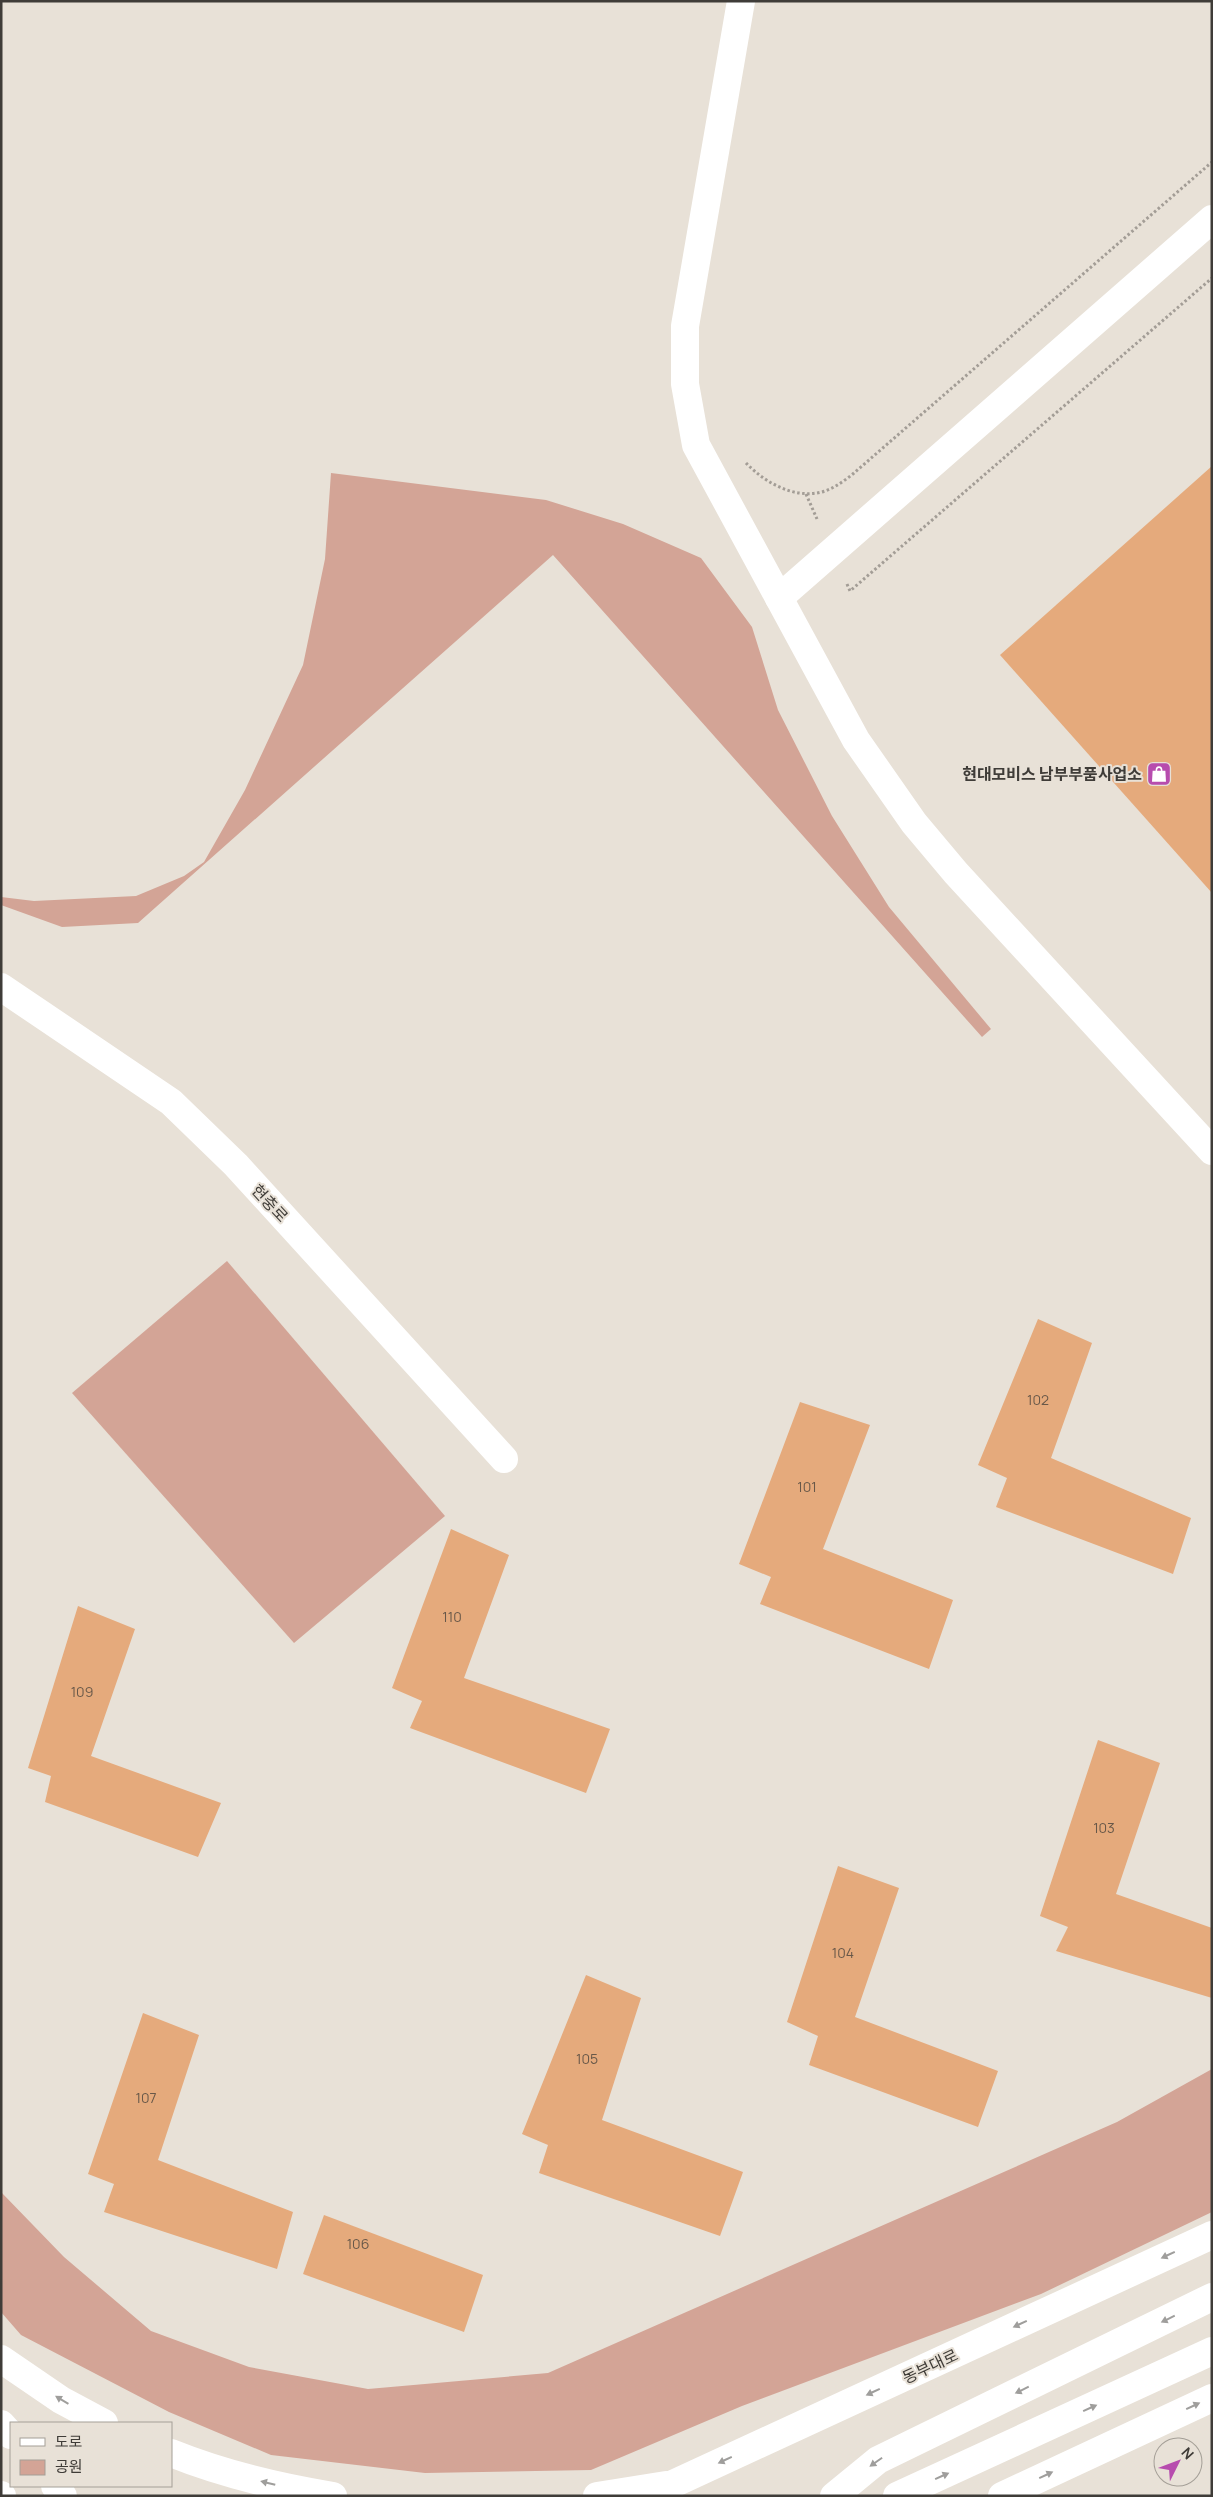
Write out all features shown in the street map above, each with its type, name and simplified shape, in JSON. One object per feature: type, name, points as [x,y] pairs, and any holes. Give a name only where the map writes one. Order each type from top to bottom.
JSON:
[{"type":"main road","points":[[741,1],[685,326],[685,384],[696,445],[856,740],[914,823],[956,873],[1212,1151]]},
{"type":"main road","points":[[779,598],[1212,219]]},
{"type":"main road","name":"현충로","points":[[1,987],[171,1102],[236,1165],[504,1459]]},
{"type":"main road","name":"동부대로","points":[[647,2496],[1212,2235]]},
{"type":"main road","points":[[834,2496],[878,2460],[1212,2297]]},
{"type":"main road","points":[[897,2496],[1212,2351]]},
{"type":"main road","points":[[1,2359],[61,2400],[102,2422]]},
{"type":"main road","points":[[1002,2496],[1212,2398]]},
{"type":"main road","points":[[1,2424],[10,2434]]},
{"type":"main road","points":[[172,2453],[220,2470],[293,2489],[333,2496]]},
{"type":"main road","points":[[597,2496],[675,2484]]},
{"type":"path","points":[[741,458],[759,477],[780,488],[806,494],[833,488],[854,473],[1212,162]]},
{"type":"path","points":[[850,592],[1212,278]]},
{"type":"green space","points":[[331,473],[546,500],[623,524],[701,558],[752,627],[778,710],[832,816],[889,907],[991,1029],[982,1037],[553,555],[138,923],[62,927],[1,905],[1,897],[34,901],[136,896],[184,876],[204,862],[245,790],[303,665],[325,559]]},
{"type":"green space","points":[[227,1261],[445,1516],[294,1643],[72,1393]]},
{"type":"green space","points":[[1212,2069],[1212,2212],[1041,2294],[742,2406],[591,2470],[425,2473],[271,2455],[169,2412],[21,2335],[1,2312],[1,2192],[64,2257],[151,2331],[249,2367],[368,2389],[548,2373],[1117,2122]]},
{"type":"building","name":"현대모비스 남부부품사업소","points":[[1212,466],[1212,893],[1000,655]]},
{"type":"building","points":[[1038,1319],[1092,1343],[1051,1458],[1191,1518],[1173,1574],[996,1507],[1007,1478],[978,1465]]},
{"type":"building","points":[[800,1402],[870,1425],[823,1549],[953,1600],[929,1669],[760,1604],[771,1577],[739,1564]]},
{"type":"building","points":[[451,1529],[509,1555],[464,1678],[610,1729],[586,1793],[410,1728],[422,1701],[392,1688]]},
{"type":"building","points":[[78,1606],[135,1629],[91,1756],[221,1803],[198,1857],[45,1802],[51,1776],[28,1768]]},
{"type":"building","points":[[1098,1740],[1160,1763],[1116,1894],[1212,1928],[1212,1998],[1056,1951],[1068,1927],[1040,1916]]},
{"type":"building","points":[[838,1866],[899,1888],[855,2017],[998,2071],[978,2127],[809,2065],[818,2036],[787,2022]]},
{"type":"building","points":[[586,1975],[641,1998],[602,2120],[743,2172],[720,2236],[539,2173],[548,2145],[522,2134]]},
{"type":"building","points":[[143,2013],[199,2035],[158,2160],[293,2212],[277,2269],[104,2212],[114,2184],[88,2174]]},
{"type":"building","points":[[324,2215],[483,2275],[464,2332],[303,2274]]},
{"type":"place","name":"현대모비스 남부부품사업소","points":[[1159,774]]}]
